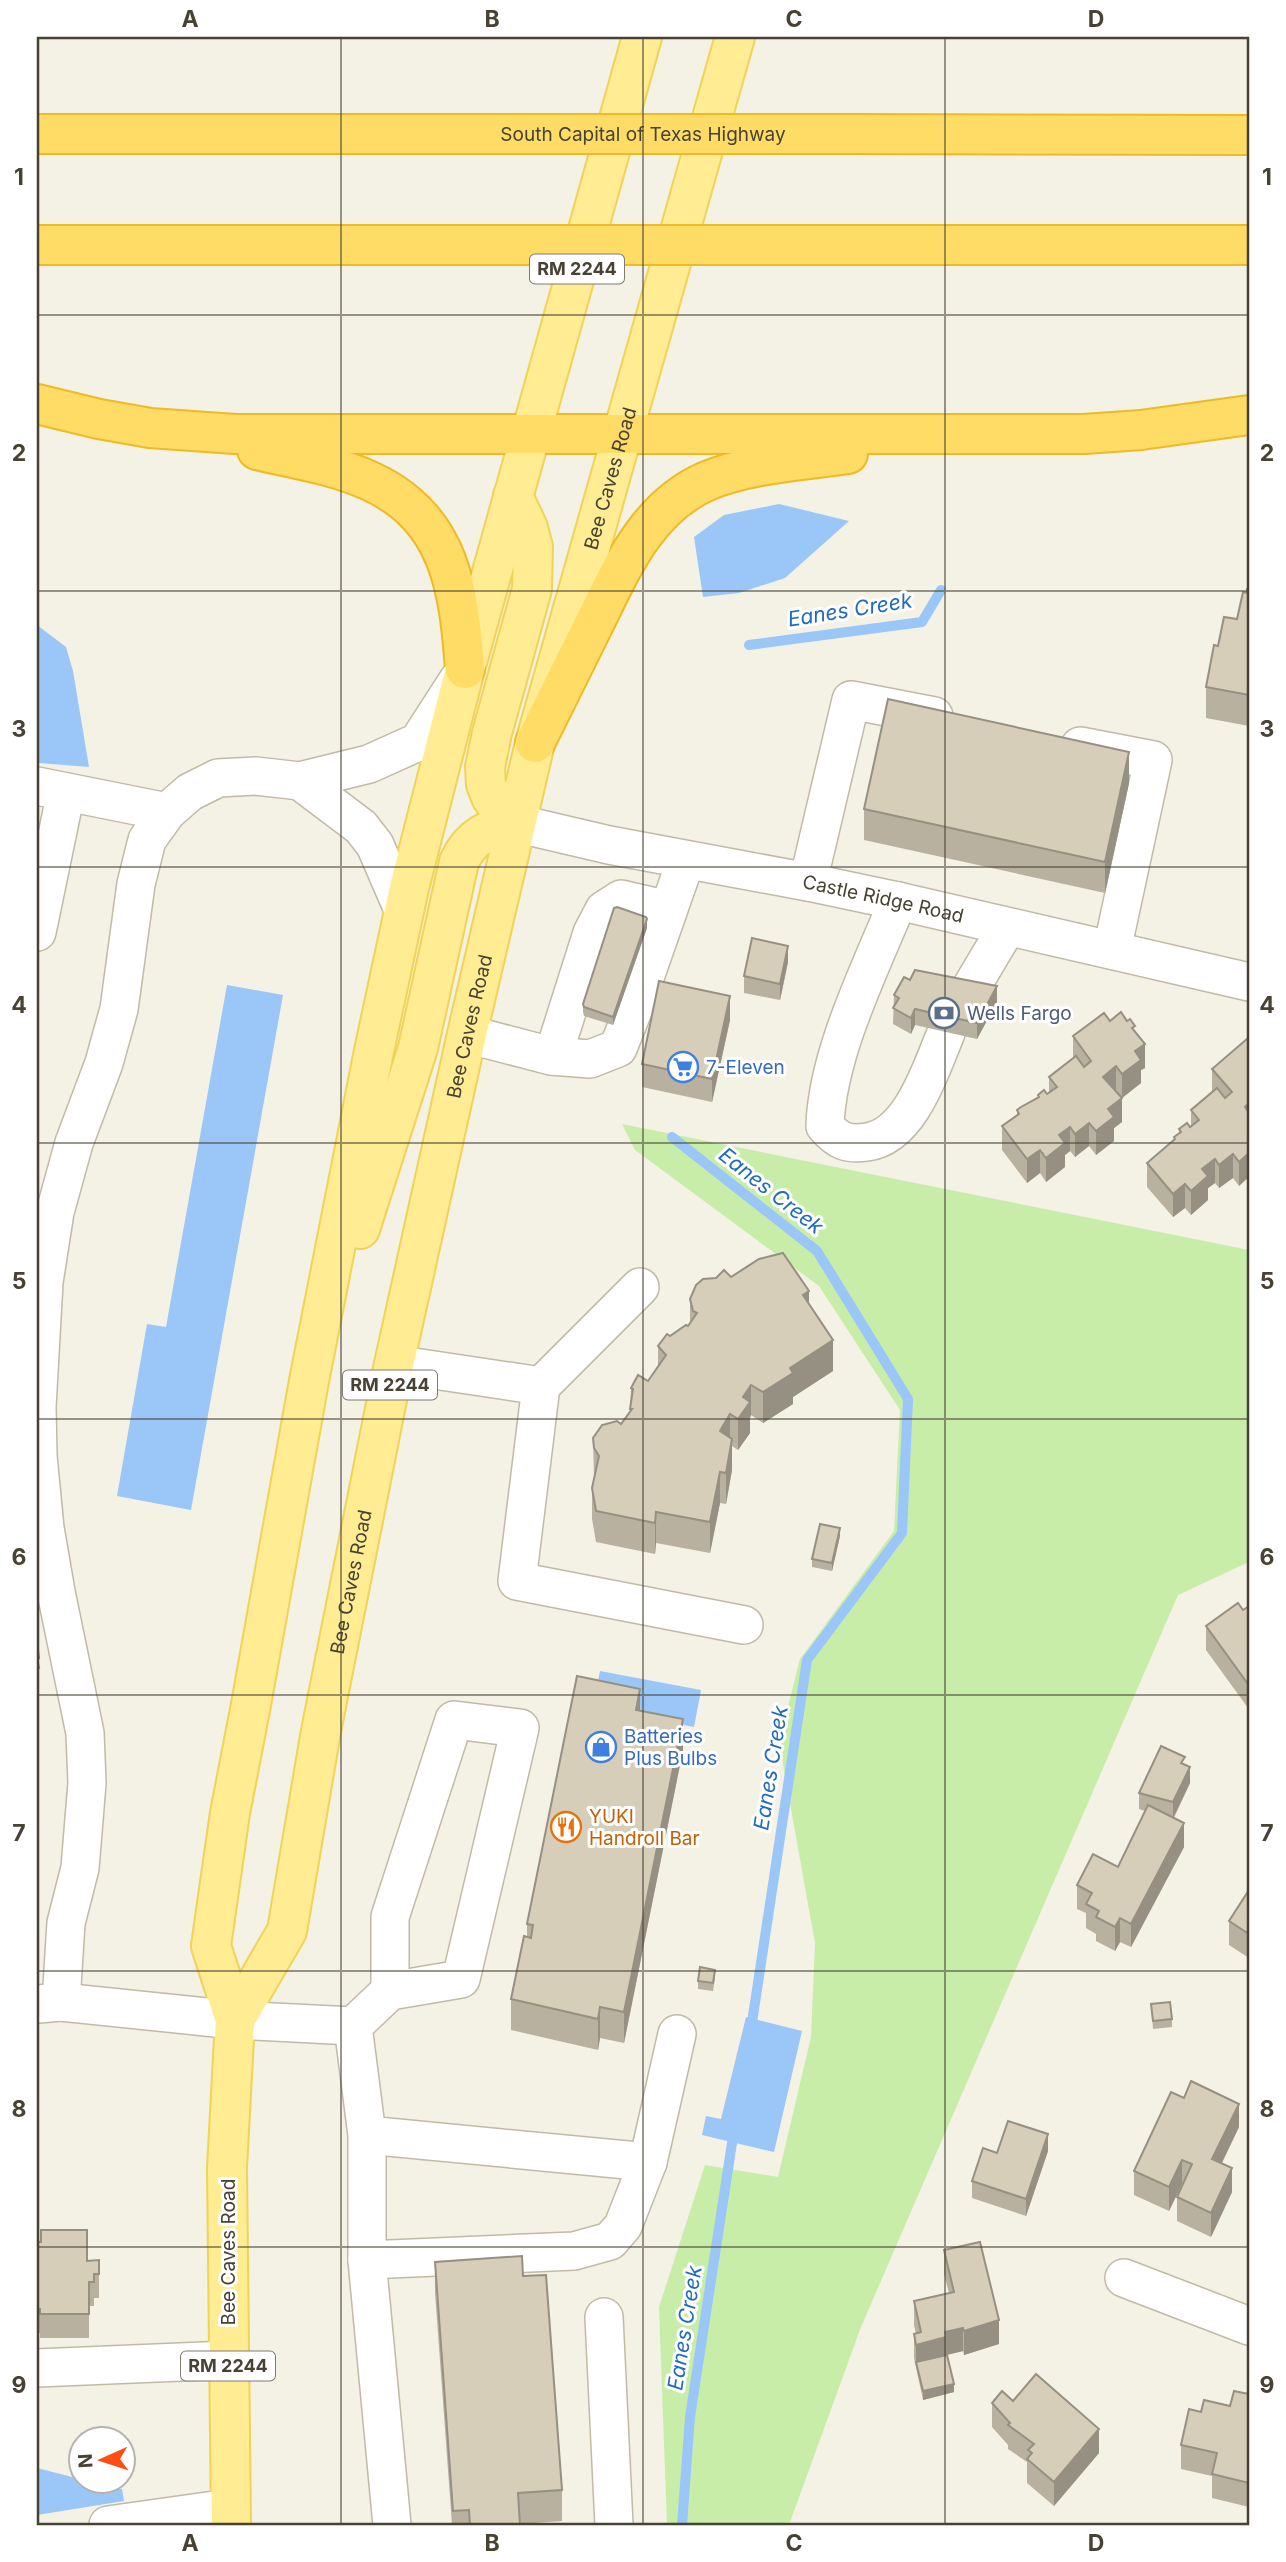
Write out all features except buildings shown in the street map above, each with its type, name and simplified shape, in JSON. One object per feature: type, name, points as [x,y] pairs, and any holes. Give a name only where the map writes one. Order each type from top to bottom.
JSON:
[{"type":"highway","name":"South Capital of Texas Highway","points":[[37,134],[1249,135]]},
{"type":"highway","points":[[37,245],[1249,245]]},
{"type":"highway","points":[[37,404],[99,419],[180,430],[291,436],[1073,434],[1130,431],[1249,415]]},
{"type":"highway","points":[[180,430],[355,475],[386,489],[412,509],[424,521],[453,575],[462,624],[465,669]]},
{"type":"highway","points":[[535,743],[634,547],[647,528],[675,500],[704,482],[737,471],[972,435]]},
{"type":"main road","name":"Bee Caves Road","points":[[230,2517],[227,2168],[236,2020],[211,1946],[230,1813],[309,1381],[404,912],[465,669],[642,37]]},
{"type":"main road","name":"Bee Caves Road","points":[[236,2020],[288,1931],[321,1731],[394,1364],[515,823],[535,743],[736,37]]},
{"type":"main road","points":[[513,496],[528,528],[533,547],[532,589],[485,767],[486,784],[491,797],[505,816],[515,823]]},
{"type":"main road","points":[[309,1381],[412,1070],[459,862],[465,848],[475,838],[515,823]]},
{"type":"street","points":[[390,1991],[390,1917],[454,1720],[520,1728],[461,1979],[390,1991],[353,2026],[236,2020],[49,2003],[80,1868],[87,1783],[85,1733],[45,1528],[38,1456],[37,1407],[44,1282],[55,1212],[74,1143],[104,1063],[119,1009],[136,884],[147,840],[167,812],[190,792],[218,778],[256,776],[300,781],[369,764],[418,742],[465,669]]},
{"type":"street","points":[[808,882],[851,700],[960,722]]},
{"type":"street","points":[[1043,738],[1153,760],[1112,950]]},
{"type":"street","points":[[300,781],[361,827],[375,845],[404,912]]},
{"type":"street","points":[[37,932],[52,789],[167,812]]},
{"type":"street","name":"Castle Ridge Road","points":[[515,823],[608,845],[898,901],[1249,982]]},
{"type":"street","points":[[467,1034],[553,1056],[590,1059],[618,1048],[686,860]]},
{"type":"street","points":[[553,1056],[592,933],[604,910],[621,899],[668,910]]},
{"type":"street","points":[[898,901],[850,1016],[826,1101],[825,1126],[836,1139],[852,1144],[875,1141],[901,1124],[918,1097],[946,1032]]},
{"type":"street","points":[[966,996],[1007,927]]},
{"type":"street","points":[[640,1287],[541,1386],[517,1581],[744,1625]]},
{"type":"street","points":[[394,1364],[541,1386]]},
{"type":"street","points":[[353,2026],[367,2136],[367,2260],[392,2525]]},
{"type":"street","points":[[367,2260],[575,2251],[610,2241],[623,2226],[648,2162],[677,2034]]},
{"type":"street","points":[[367,2136],[648,2162]]},
{"type":"street","points":[[1124,2278],[1249,2326]]},
{"type":"street","points":[[604,2317],[614,2525]]},
{"type":"street","points":[[37,2368],[228,2360]]},
{"type":"street","points":[[108,2525],[230,2517]]},
{"type":"green space","points":[[622,1124],[1249,1250],[1249,1562],[1178,1595],[861,2327],[789,2525],[667,2525],[659,2307],[705,2165],[778,2177],[811,2037],[815,1943],[779,1742],[800,1659],[894,1531],[900,1410],[819,1286],[635,1150]]},
{"type":"water","points":[[779,504],[849,521],[785,578],[739,593],[703,597],[694,537],[724,515]]},
{"type":"water","points":[[37,625],[66,647],[73,671],[89,767],[39,763]]},
{"type":"water","points":[[227,985],[283,995],[191,1510],[117,1496],[147,1324],[166,1327]]},
{"type":"water","points":[[600,1671],[701,1690],[694,1727],[593,1707]]},
{"type":"water","points":[[746,2017],[802,2031],[774,2152],[702,2135],[706,2116],[721,2119]]},
{"type":"water","points":[[37,2468],[66,2475],[66,2496],[123,2496],[124,2501],[37,2515]]},
{"type":"waterway","name":"Eanes Creek","points":[[749,645],[922,622],[941,590]]},
{"type":"waterway","name":"Eanes Creek","points":[[672,1137],[817,1251],[908,1399],[902,1533],[807,1660],[751,2029]]},
{"type":"waterway","name":"Eanes Creek","points":[[682,2525],[690,2417],[734,2130]]},
{"type":"place","name":"Wells Fargo","points":[[944,1013]]},
{"type":"place","name":"7-Eleven","points":[[683,1067]]},
{"type":"place","name":"Batteries Plus Bulbs","points":[[601,1747]]},
{"type":"place","name":"YUKI Handroll Bar","points":[[566,1827]]}]
